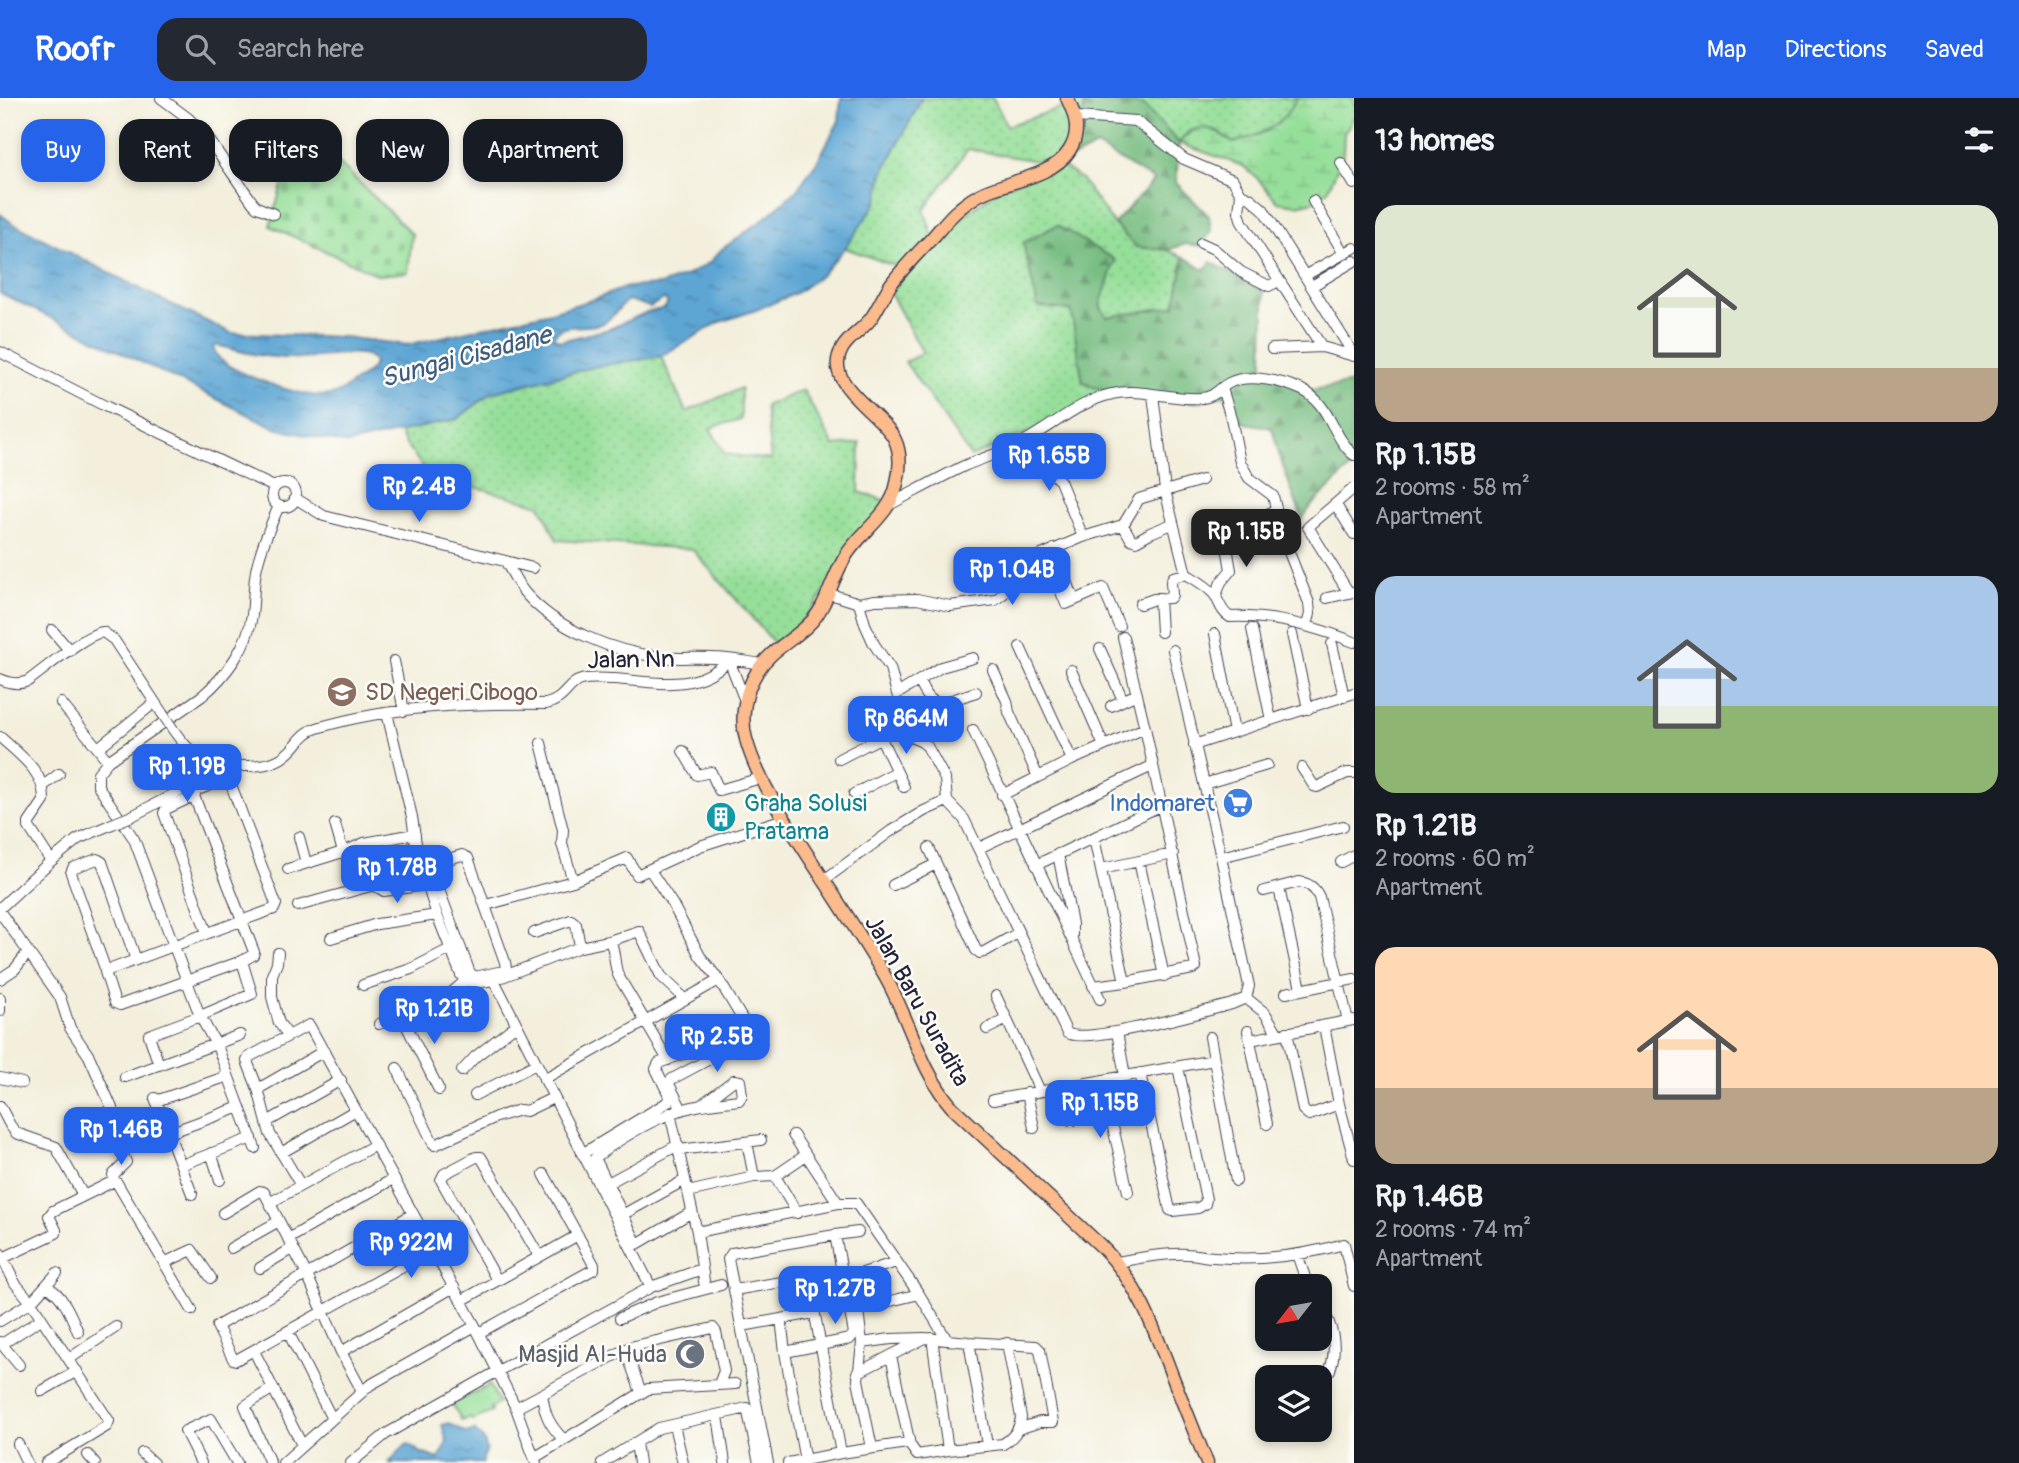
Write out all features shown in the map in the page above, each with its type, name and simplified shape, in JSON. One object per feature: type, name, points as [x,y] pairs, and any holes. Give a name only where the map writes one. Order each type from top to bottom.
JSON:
[{"type":"main road","points":[[1067,98],[1076,117]]},
{"type":"main road","name":"Jalan Baru Suradita","points":[[1076,117],[1075,138],[1069,152],[1061,161],[1033,176],[983,193],[956,211],[891,284],[870,319],[839,352],[838,368],[849,391],[888,427],[898,447],[900,468],[895,494],[889,505],[848,552],[814,619],[776,649],[762,664],[755,675],[743,720],[745,738],[761,778],[784,819],[883,973],[901,1006],[929,1074],[945,1100],[1117,1262],[1147,1312],[1207,1463]]},
{"type":"street","points":[[161,98],[188,118],[207,137],[253,203],[274,214]]},
{"type":"street","points":[[1076,117],[1136,121],[1184,159],[1233,180],[1241,194],[1239,212],[1242,222],[1322,347]]},
{"type":"street","points":[[1341,163],[1354,184]]},
{"type":"street","points":[[1241,194],[1263,209],[1354,356]]},
{"type":"street","points":[[1313,201],[1351,260]]},
{"type":"street","points":[[1201,243],[1214,249],[1241,272],[1269,286],[1279,281]]},
{"type":"street","points":[[1306,275],[1351,260]]},
{"type":"street","points":[[1312,285],[1351,260]]},
{"type":"street","points":[[1272,349],[1322,347],[1354,356]]},
{"type":"street","points":[[0,352],[274,487]]},
{"type":"street","points":[[889,505],[963,467],[1019,444],[1080,407],[1105,396],[1125,392],[1201,399],[1216,394],[1231,382],[1249,378],[1300,389],[1314,397],[1341,441],[1354,455]]},
{"type":"street","points":[[1222,388],[1240,462],[1249,478],[1273,496],[1283,537],[1309,603],[1307,625]]},
{"type":"street","points":[[1153,395],[1165,490],[1185,574]]},
{"type":"street","points":[[1019,444],[1060,481],[1083,537]]},
{"type":"street","points":[[827,593],[859,603],[917,599],[950,606],[995,600],[1039,556],[1083,537],[1123,525],[1139,499],[1202,480]]},
{"type":"street","points":[[281,483],[292,486],[295,492],[292,503],[279,506],[272,498],[274,487],[281,483]]},
{"type":"street","points":[[1327,598],[1352,593],[1308,527],[1354,488]]},
{"type":"street","points":[[295,498],[324,516],[533,568]]},
{"type":"street","points":[[1336,505],[1354,534]]},
{"type":"street","points":[[181,1165],[211,1153],[254,1143],[215,1044],[200,1016],[134,839],[98,786],[99,773],[108,761],[216,684],[240,651],[252,616],[255,580],[263,541],[279,506]]},
{"type":"street","points":[[1216,596],[1231,570],[1220,538],[1258,522],[1275,509]]},
{"type":"street","points":[[1123,525],[1136,541],[1172,524]]},
{"type":"street","points":[[1054,549],[1074,599],[1103,588],[1119,626]]},
{"type":"street","points":[[505,561],[524,591],[541,609],[596,641],[660,657],[715,658],[762,664]]},
{"type":"street","points":[[1140,604],[1159,598],[1170,598],[1173,577],[1185,574],[1205,585],[1216,596],[1221,609],[1230,617],[1249,616],[1307,625],[1354,642]]},
{"type":"street","points":[[1159,598],[1161,632]]},
{"type":"street","points":[[859,603],[870,634],[890,668],[897,694],[941,667],[973,658]]},
{"type":"street","points":[[1252,629],[1271,720]]},
{"type":"street","points":[[52,630],[70,651]]},
{"type":"street","name":"Jalan Nn","points":[[0,680],[23,684],[97,632],[103,632],[114,640],[181,741],[194,755],[206,762],[250,766],[271,764],[290,752],[303,736],[315,729],[387,713],[457,705],[546,704],[557,701],[582,679],[601,678],[662,685],[709,674],[717,671],[729,660]]},
{"type":"street","points":[[1215,634],[1234,732]]},
{"type":"street","points":[[1292,634],[1308,709]]},
{"type":"street","points":[[1093,986],[1164,976],[1196,967],[1123,637]]},
{"type":"street","points":[[1194,745],[1349,695],[1332,644]]},
{"type":"street","points":[[1020,647],[1072,760]]},
{"type":"street","points":[[1100,649],[1123,700]]},
{"type":"street","points":[[1173,650],[1249,986],[1246,998]]},
{"type":"street","points":[[729,660],[746,702]]},
{"type":"street","points":[[394,661],[404,711]]},
{"type":"street","points":[[993,670],[1038,776]]},
{"type":"street","points":[[1071,670],[1104,746]]},
{"type":"street","points":[[919,681],[934,703],[940,704],[976,692]]},
{"type":"street","points":[[1111,706],[1137,694]]},
{"type":"street","points":[[61,703],[108,761]]},
{"type":"street","points":[[98,748],[149,707]]},
{"type":"street","points":[[387,713],[426,885],[465,981],[470,983],[493,977],[580,947],[639,931],[661,976],[684,1000]]},
{"type":"street","points":[[879,723],[928,746],[945,779],[947,801],[964,819],[1067,1033],[1076,1036],[1117,1032],[1232,1004],[1246,998]]},
{"type":"street","points":[[1002,795],[1145,728]]},
{"type":"street","points":[[839,759],[895,730]]},
{"type":"street","points":[[973,730],[1100,999]]},
{"type":"street","points":[[0,737],[28,762],[43,786],[44,801],[29,827],[51,861]]},
{"type":"street","points":[[881,738],[904,788]]},
{"type":"street","points":[[541,743],[563,830],[562,845],[573,881]]},
{"type":"street","points":[[683,751],[697,775],[711,772],[719,790],[761,778]]},
{"type":"street","points":[[114,1181],[114,1175],[126,1162],[108,1117],[112,1108],[89,1056],[70,1028],[60,997],[0,910],[78,839],[132,816],[206,777],[222,765]]},
{"type":"street","points":[[979,848],[1152,765]]},
{"type":"street","points":[[1204,784],[1267,765]]},
{"type":"street","points":[[1302,768],[1317,787],[1347,773],[1354,773]]},
{"type":"street","points":[[854,794],[896,772]]},
{"type":"street","points":[[43,786],[59,774]]},
{"type":"street","points":[[106,971],[274,909],[276,904],[227,779],[197,790],[194,796],[166,809],[164,813],[206,933]]},
{"type":"street","points":[[136,960],[102,862],[97,859],[73,868],[71,873],[115,1003],[120,1005],[251,958],[254,952],[194,796]]},
{"type":"street","points":[[824,880],[891,831],[947,801]]},
{"type":"street","points":[[1036,865],[1162,805]]},
{"type":"street","points":[[486,905],[573,881],[627,858],[637,874],[700,846],[784,819]]},
{"type":"street","points":[[335,824],[343,852]]},
{"type":"street","points":[[1221,857],[1343,826]]},
{"type":"street","points":[[288,869],[364,844],[415,834]]},
{"type":"street","points":[[299,837],[306,863]]},
{"type":"street","points":[[1094,838],[1125,982]]},
{"type":"street","points":[[929,848],[976,950],[984,952],[1018,933]]},
{"type":"street","points":[[1058,854],[1072,924],[1072,938]]},
{"type":"street","points":[[1101,869],[1173,854]]},
{"type":"street","points":[[1341,862],[1354,855]]},
{"type":"street","points":[[466,856],[486,905],[506,966],[493,977],[475,977],[470,973],[432,865],[466,856]]},
{"type":"street","points":[[1139,861],[1164,976]]},
{"type":"street","points":[[893,885],[936,864]]},
{"type":"street","points":[[582,1154],[668,1102],[670,1095],[656,1069],[659,1063],[744,1022],[719,980],[700,956],[673,905],[650,870]]},
{"type":"street","points":[[1264,891],[1305,882],[1320,897],[1337,982],[1351,1020],[1283,1033],[1249,1036],[1267,1124]]},
{"type":"street","points":[[298,906],[374,885],[384,891],[426,885]]},
{"type":"street","points":[[1279,888],[1301,989]]},
{"type":"street","points":[[331,937],[377,924],[437,915]]},
{"type":"street","points":[[534,933],[571,920],[576,924],[580,947]]},
{"type":"street","points":[[609,941],[613,946],[616,971],[668,1060]]},
{"type":"street","points":[[363,985],[411,969],[450,949]]},
{"type":"street","points":[[0,979],[15,969],[28,952]]},
{"type":"street","points":[[278,953],[272,975],[272,997],[279,1023],[288,1035]]},
{"type":"street","points":[[159,1065],[149,1035],[252,994],[242,961]]},
{"type":"street","points":[[493,977],[651,1287]]},
{"type":"street","points":[[1286,993],[1354,979]]},
{"type":"street","points":[[544,1079],[719,980]]},
{"type":"street","points":[[379,1024],[438,1001],[465,981]]},
{"type":"street","points":[[996,996],[1040,1091]]},
{"type":"street","points":[[0,998],[0,1011]]},
{"type":"street","points":[[1246,998],[1265,1013],[1283,1033],[1303,1111],[1308,1115],[1339,1104]]},
{"type":"street","points":[[401,1015],[439,1090]]},
{"type":"street","points":[[987,1029],[1007,1019]]},
{"type":"street","points":[[300,1184],[274,1142],[247,1058],[309,1024],[477,1330],[516,1408],[535,1460],[563,1439],[641,1392],[653,1388],[735,1384]]},
{"type":"street","points":[[462,1071],[475,1057],[516,1025]]},
{"type":"street","points":[[1324,1026],[1339,1104],[1354,1160]]},
{"type":"street","points":[[1117,1032],[1125,1076]]},
{"type":"street","points":[[125,1077],[240,1035]]},
{"type":"street","points":[[1210,1037],[1236,1181]]},
{"type":"street","points":[[682,1110],[669,1082],[749,1038]]},
{"type":"street","points":[[258,1089],[324,1051]]},
{"type":"street","points":[[993,1100],[1214,1060]]},
{"type":"street","points":[[475,1094],[536,1063]]},
{"type":"street","points":[[1140,1073],[1170,1210],[1198,1208],[1205,1204],[1206,1199],[1178,1067]]},
{"type":"street","points":[[397,1068],[435,1145],[496,1116],[526,1111],[554,1098]]},
{"type":"street","points":[[192,1194],[156,1100],[228,1076]]},
{"type":"street","points":[[0,1078],[22,1083]]},
{"type":"street","points":[[267,1122],[341,1080]]},
{"type":"street","points":[[1102,1080],[1128,1192]]},
{"type":"street","points":[[1063,1087],[1072,1121]]},
{"type":"street","points":[[1027,1093],[1034,1128]]},
{"type":"street","points":[[692,1212],[637,1244],[596,1157],[670,1113],[701,1105]]},
{"type":"street","points":[[0,1106],[16,1133],[55,1147],[83,1195]]},
{"type":"street","points":[[169,1133],[240,1107]]},
{"type":"street","points":[[281,1153],[356,1110]]},
{"type":"street","points":[[670,1113],[697,1232],[705,1288]]},
{"type":"street","points":[[91,1147],[114,1133]]},
{"type":"street","points":[[793,1135],[838,1203]]},
{"type":"street","points":[[608,1183],[678,1148],[761,1140]]},
{"type":"street","points":[[747,1142],[754,1177]]},
{"type":"street","points":[[271,1202],[375,1145]]},
{"type":"street","points":[[211,1153],[220,1180]]},
{"type":"street","points":[[688,1192],[754,1177],[775,1176],[806,1155]]},
{"type":"street","points":[[497,1280],[441,1180],[444,1174],[481,1157],[539,1256]]},
{"type":"street","points":[[283,1463],[362,1391],[592,1272],[594,1265],[544,1174]]},
{"type":"street","points":[[775,1176],[797,1213]]},
{"type":"street","points":[[260,1268],[291,1243],[393,1179]]},
{"type":"street","points":[[624,1214],[685,1180]]},
{"type":"street","points":[[46,1463],[109,1424],[109,1419],[31,1302],[15,1283],[1,1255],[55,1233],[50,1214],[114,1181]]},
{"type":"street","points":[[114,1181],[192,1310]]},
{"type":"street","points":[[223,1213],[262,1191],[271,1202],[362,1391]]},
{"type":"street","points":[[697,1232],[838,1203],[856,1203],[919,1294],[947,1340]]},
{"type":"street","points":[[412,1214],[217,1326],[233,1359],[254,1351],[433,1250]]},
{"type":"street","points":[[232,1248],[279,1221]]},
{"type":"street","points":[[768,1463],[728,1258],[732,1253],[858,1232]]},
{"type":"street","points":[[461,1301],[578,1235]]},
{"type":"street","points":[[785,1352],[850,1339],[854,1333],[835,1236]]},
{"type":"street","points":[[1117,1262],[1177,1254],[1222,1258],[1273,1257],[1343,1244],[1354,1286]]},
{"type":"street","points":[[164,1263],[192,1250],[211,1278]]},
{"type":"street","points":[[1297,1254],[1304,1274]]},
{"type":"street","points":[[872,1448],[857,1373],[862,1343],[854,1276],[896,1262]]},
{"type":"street","points":[[351,1463],[386,1434],[498,1371],[651,1287],[702,1269]]},
{"type":"street","points":[[734,1290],[842,1272]]},
{"type":"street","points":[[0,1321],[31,1302],[57,1273]]},
{"type":"street","points":[[808,1278],[841,1453]]},
{"type":"street","points":[[620,1318],[657,1302],[721,1285]]},
{"type":"street","points":[[46,1286],[61,1299],[78,1332]]},
{"type":"street","points":[[341,1352],[454,1287]]},
{"type":"street","points":[[858,1309],[919,1294]]},
{"type":"street","points":[[742,1326],[814,1313]]},
{"type":"street","points":[[19,1365],[1,1343],[41,1319]]},
{"type":"street","points":[[781,1319],[806,1461]]},
{"type":"street","points":[[69,1359],[116,1327]]},
{"type":"street","points":[[516,1408],[625,1349],[713,1328],[724,1371],[719,1384]]},
{"type":"street","points":[[288,1332],[332,1419]]},
{"type":"street","points":[[1332,1333],[1335,1356],[1332,1365]]},
{"type":"street","points":[[862,1343],[928,1338],[1036,1346],[1040,1350],[1053,1422],[1040,1422],[1018,1429]]},
{"type":"street","points":[[857,1373],[928,1338]]},
{"type":"street","points":[[928,1338],[948,1450]]},
{"type":"street","points":[[969,1342],[987,1445]]},
{"type":"street","points":[[891,1356],[909,1445],[917,1455],[1003,1444],[1011,1439],[1021,1418],[1007,1343]]},
{"type":"street","points":[[625,1349],[641,1392]]},
{"type":"street","points":[[254,1351],[302,1446]]},
{"type":"street","points":[[42,1391],[77,1371]]},
{"type":"street","points":[[270,1463],[245,1406],[273,1388]]},
{"type":"street","points":[[542,1394],[545,1413],[563,1439]]},
{"type":"street","points":[[602,1463],[651,1432],[747,1409],[759,1463]]},
{"type":"street","points":[[718,1416],[725,1463]]},
{"type":"street","points":[[1021,1418],[1034,1418],[1040,1422]]},
{"type":"street","points":[[201,1463],[185,1431],[211,1419],[237,1463]]},
{"type":"street","points":[[674,1425],[683,1463]]},
{"type":"street","points":[[636,1443],[639,1463]]},
{"type":"street","points":[[788,1463],[872,1448],[907,1443],[909,1445]]},
{"type":"street","points":[[18,1444],[27,1463]]},
{"type":"street","points":[[142,1453],[153,1463]]},
{"type":"green space","points":[[922,98],[993,98],[1007,126],[1082,101],[1080,98],[1297,98],[1284,117],[1271,128],[1233,143],[1216,130],[1189,131],[1179,143],[1143,105],[1083,134],[1060,165],[1081,179],[1114,224],[1136,246],[1167,250],[1184,257],[1175,307],[1107,317],[1100,306],[1071,310],[1083,382],[1115,395],[971,457],[905,362],[923,353],[888,289],[903,269],[845,248],[878,200],[883,172]],"holes":[[[968,149],[1059,165],[1000,188],[934,239],[924,210]]]},
{"type":"green space","points":[[1297,98],[1354,98],[1354,117],[1344,133],[1343,155],[1328,190],[1314,201],[1297,205],[1278,202],[1243,166],[1179,143],[1186,135],[1199,128],[1212,130],[1233,143],[1254,136],[1278,123]]},
{"type":"green space","points":[[1083,101],[1143,105],[1179,143],[1176,183],[1209,216],[1211,232],[1201,246],[1186,244],[1167,250],[1136,247],[1114,224],[1154,180],[1096,146],[1060,165],[1083,134]]},
{"type":"green space","points":[[342,166],[412,234],[408,272],[378,275],[270,226],[282,185],[286,182],[342,182]]},
{"type":"green space","points":[[1057,225],[1115,260],[1100,306],[1107,317],[1175,306],[1184,257],[1204,270],[1211,262],[1264,291],[1263,369],[1312,390],[1354,383],[1354,464],[1312,505],[1302,519],[1272,428],[1236,421],[1226,395],[1195,402],[1115,395],[1083,383],[1071,310],[1038,307],[1023,243]]},
{"type":"green space","points":[[661,356],[686,412],[741,388],[741,419],[710,428],[725,454],[771,460],[765,406],[803,390],[834,446],[860,443],[859,492],[893,503],[866,530],[808,616],[776,645],[692,549],[557,540],[540,505],[428,474],[399,432],[457,419],[491,393],[593,367]]},
{"type":"green space","points":[[490,1385],[499,1403],[491,1408],[492,1412],[462,1421],[452,1404]]},
{"type":"water","name":"Sungai Cisadane","points":[[841,98],[922,98],[883,172],[878,200],[845,248],[821,275],[796,293],[720,322],[661,356],[593,367],[491,393],[457,419],[348,444],[278,429],[0,293],[0,214],[12,223],[231,333],[344,337],[407,345],[551,312],[627,287],[660,285],[688,275],[710,262],[722,249],[760,222],[796,191],[818,160],[839,121]],"holes":[[[664,299],[668,302],[665,308],[645,313],[609,329],[560,341],[554,338],[554,335],[564,328],[603,323],[628,300],[650,307]],[[217,345],[279,358],[363,354],[369,356],[374,363],[368,372],[340,392],[320,396],[274,385],[243,373],[220,359],[213,347]]]},
{"type":"water","points":[[448,1423],[467,1433],[474,1430],[483,1439],[487,1450],[483,1463],[389,1463],[408,1444],[438,1459],[447,1442],[442,1425]]},
{"type":"place","name":"SD Negeri Cibogo","points":[[342,692]]},
{"type":"place","name":"Indomaret","points":[[1238,803]]},
{"type":"place","name":"Graha Solusi Pratama","points":[[721,817]]},
{"type":"place","name":"Masjid AI-Huda","points":[[690,1354]]}]
